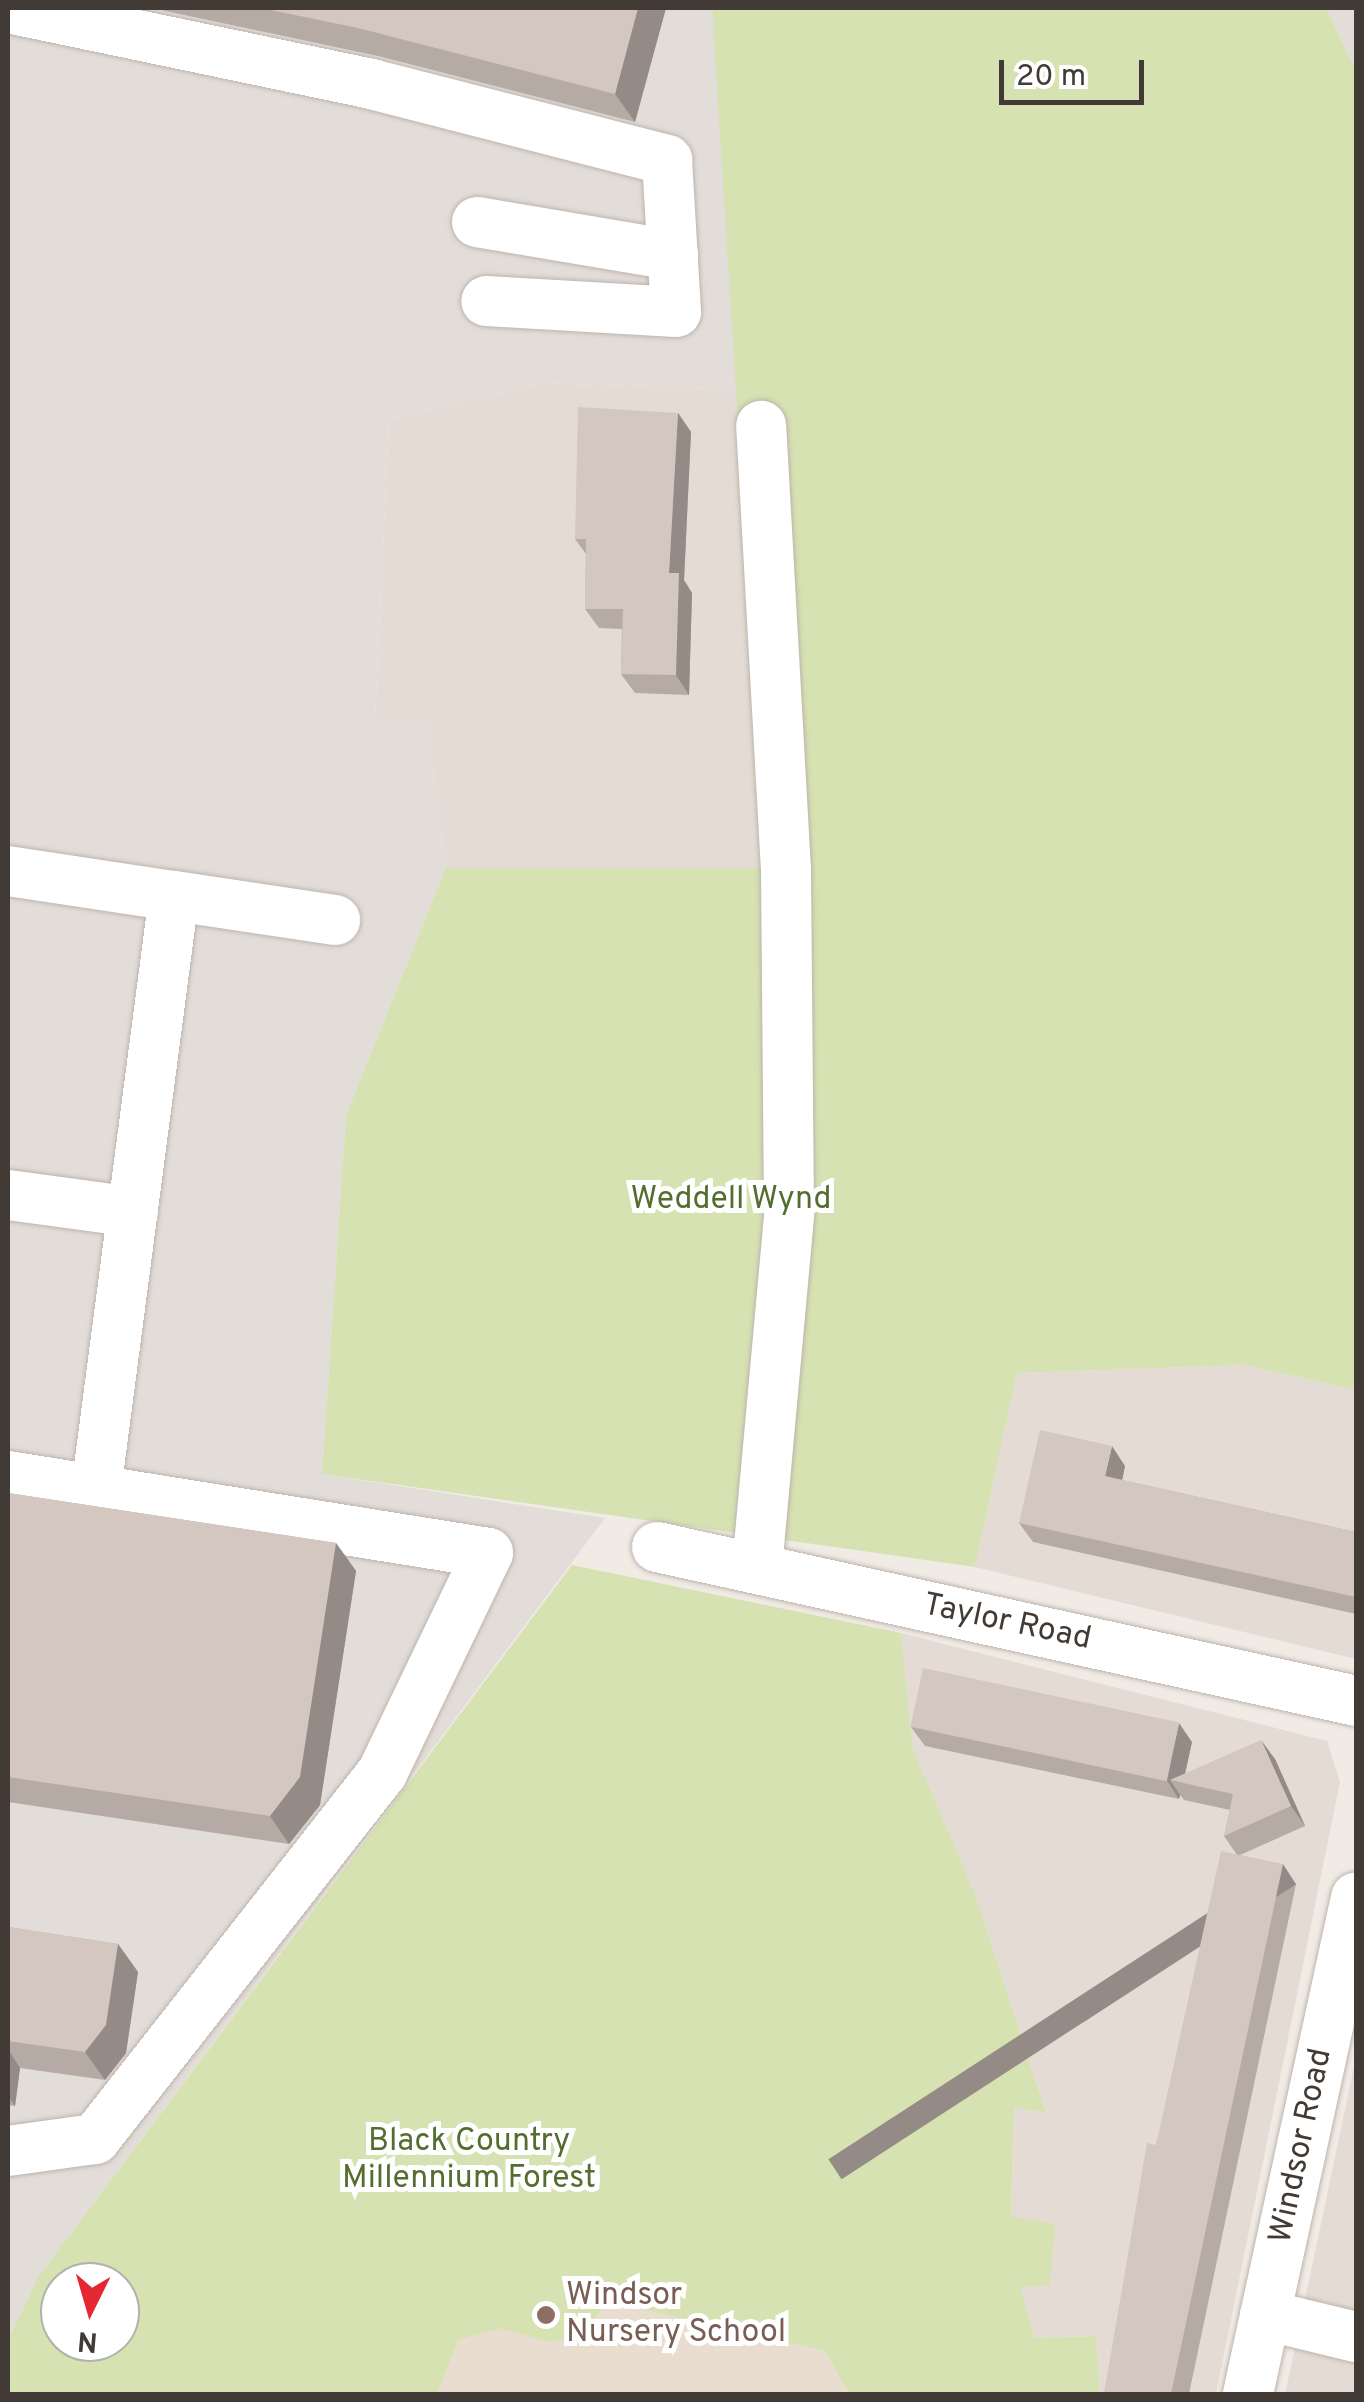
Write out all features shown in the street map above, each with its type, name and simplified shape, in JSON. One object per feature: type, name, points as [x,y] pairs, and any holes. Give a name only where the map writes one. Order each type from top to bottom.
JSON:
[{"type":"street","points":[[8,8],[371,84],[667,160],[676,312],[486,300]]},
{"type":"street","points":[[477,222],[673,255]]},
{"type":"street","points":[[757,1568],[789,1213],[785,853],[761,426]]},
{"type":"street","points":[[8,872],[335,920]]},
{"type":"street","points":[[96,1490],[174,896]]},
{"type":"street","points":[[8,1195],[133,1212]]},
{"type":"street","points":[[8,1476],[488,1553],[382,1773],[96,2140],[8,2152]]},
{"type":"street","name":"Taylor Road","points":[[657,1547],[1356,1701]]},
{"type":"street","name":"Windsor Road","points":[[1248,2394],[1356,1898]]},
{"type":"street","points":[[1264,2315],[1356,2337]]},
{"type":"shaded area","points":[[8,8],[712,8],[741,390],[541,383],[389,420],[375,719],[427,718],[446,868],[346,1115],[322,1474],[605,1518],[49,2262],[40,2262],[40,2274],[8,2340]]},
{"type":"shaded area","points":[[1326,8],[1356,8],[1356,71]]},
{"type":"shaded area","points":[[541,383],[741,390],[766,869],[446,868],[427,719],[375,720],[389,420]]},
{"type":"shaded area","points":[[1246,1365],[1356,1390],[1356,1659],[975,1567],[1017,1373]]},
{"type":"shaded area","points":[[901,1633],[1327,1741],[1340,1782],[1216,2394],[1100,2394],[1096,2336],[1035,2338],[1019,2286],[1055,2225],[1011,2216],[1014,2108],[1046,2111],[976,1896],[913,1749]]},
{"type":"shaded area","points":[[1356,2057],[1356,2394],[1285,2394],[1295,2347]]},
{"type":"shaded area","name":"Windsor Nursery School","points":[[435,2260],[825,2351],[849,2394],[396,2394]]},
{"type":"green space","name":"Weddell Wynd","points":[[712,8],[1326,8],[1356,71],[1356,1390],[1246,1365],[1017,1373],[975,1567],[322,1474],[346,1115],[446,868],[766,868]]},
{"type":"green space","name":"Black Country Millennium Forest","points":[[572,1565],[901,1633],[913,1749],[976,1896],[1046,2112],[1014,2108],[1011,2216],[1055,2224],[1050,2285],[1020,2287],[1035,2338],[1096,2336],[1100,2394],[849,2394],[825,2351],[608,2301],[581,2335],[549,2342],[499,2328],[458,2340],[437,2394],[8,2394],[8,2340],[40,2274],[40,2362],[140,2362],[140,2262],[49,2262]]},
{"type":"building","points":[[261,8],[638,8],[615,94],[358,28]]},
{"type":"building","points":[[578,407],[678,413],[669,573],[679,573],[676,675],[621,674],[623,609],[585,609],[586,539],[575,539]]},
{"type":"building","points":[[1040,1430],[1112,1446],[1105,1476],[1356,1532],[1356,1597],[1019,1523]]},
{"type":"building","points":[[8,1493],[336,1543],[300,1777],[270,1816],[8,1777]]},
{"type":"building","points":[[923,1668],[1179,1722],[1167,1781],[911,1727]]},
{"type":"building","points":[[1261,1740],[1291,1806],[1224,1836],[1233,1794],[1170,1780]]},
{"type":"building","points":[[1221,1851],[1283,1864],[1171,2394],[1104,2394],[1147,2143],[1156,2145]]},
{"type":"building","points":[[8,1927],[118,1944],[106,2025],[85,2052],[8,2041]]},
{"type":"place","name":"Windsor Nursery School","points":[[546,2315]]}]
